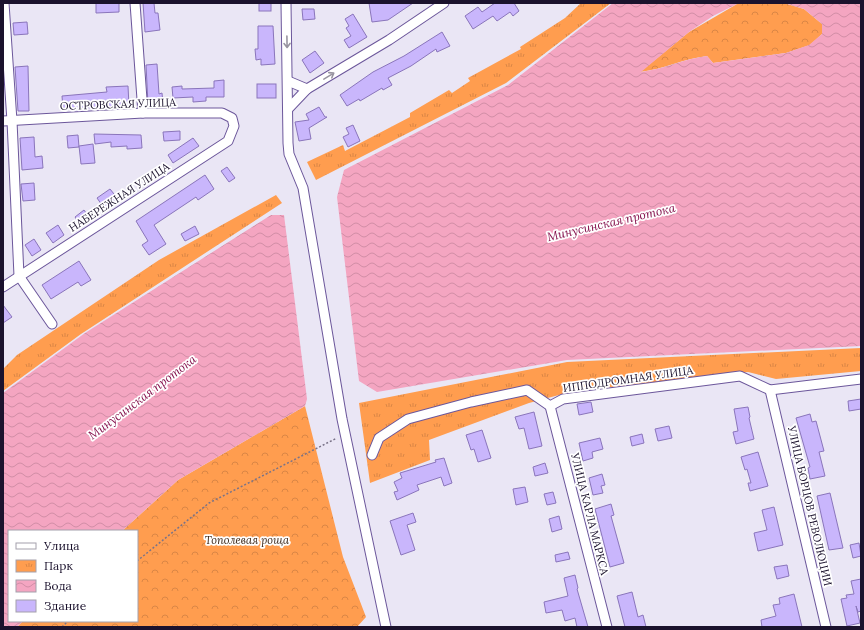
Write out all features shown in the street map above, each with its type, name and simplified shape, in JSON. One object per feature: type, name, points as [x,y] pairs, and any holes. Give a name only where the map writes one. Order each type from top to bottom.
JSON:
[{"type":"street","points":[[4,3],[8,121],[19,276],[52,324]]},
{"type":"street","points":[[135,3],[143,113]]},
{"type":"street","points":[[286,3],[289,154],[303,188],[342,419],[386,627]]},
{"type":"street","points":[[288,109],[307,89],[388,40],[444,3]]},
{"type":"street","points":[[288,81],[307,89]]},
{"type":"street","name":"ОСТРОВСКАЯ УЛИЦА","points":[[8,121],[143,113],[222,113],[232,118]]},
{"type":"street","name":"НАБЕРЕЖНАЯ УЛИЦА","points":[[3,287],[228,141],[234,126],[232,118]]},
{"type":"street","name":"ИППОДРОМНАЯ УЛИЦА","points":[[550,406],[563,399],[740,376],[770,390]]},
{"type":"street","points":[[770,390],[861,379]]},
{"type":"street","points":[[372,455],[379,438],[408,419],[470,402],[527,390],[550,406]]},
{"type":"street","name":"УЛИЦА БОРЦОВ РЕВОЛЮЦИИ","points":[[770,390],[826,627]]},
{"type":"street","name":"УЛИЦА КАРЛА МАРКСА","points":[[550,406],[607,627]]},
{"type":"path","points":[[138,560],[209,503],[345,433]]},
{"type":"green space","points":[[581,3],[611,3],[506,83],[316,180],[307,162],[343,145],[345,151],[410,117],[410,113],[449,90],[452,93],[470,81],[468,78],[521,49],[520,47],[565,18]]},
{"type":"green space","points":[[784,3],[804,9],[822,24],[822,34],[810,45],[786,53],[713,63],[707,56],[640,72],[689,32],[737,4]]},
{"type":"green space","points":[[276,195],[282,203],[81,334],[3,391],[3,369],[17,355],[159,260]]},
{"type":"green space","points":[[861,348],[861,371],[776,379],[748,372],[574,391],[529,403],[429,440],[430,460],[370,483],[359,403],[567,362]]},
{"type":"green space","name":"Тополевая роща","points":[[305,406],[343,557],[366,617],[357,627],[17,627],[22,622],[138,622],[138,530],[123,530],[178,480]]},
{"type":"water","name":"Минусинская протока","points":[[613,3],[739,3],[713,16],[689,32],[641,72],[707,56],[713,63],[786,53],[809,45],[822,34],[822,24],[804,9],[784,3],[861,3],[861,346],[567,360],[377,392],[359,381],[337,197],[344,170],[508,85]]},
{"type":"water","name":"Минусинская протока","points":[[271,215],[284,215],[307,399],[305,406],[178,480],[123,530],[8,530],[8,622],[22,622],[17,627],[3,627],[3,393],[85,333]]},
{"type":"building","points":[[96,3],[119,3],[119,12],[96,13]]},
{"type":"building","points":[[143,3],[154,3],[155,13],[158,13],[160,30],[145,32]]},
{"type":"building","points":[[259,3],[271,3],[271,11],[259,11]]},
{"type":"building","points":[[369,3],[413,3],[388,20],[372,22]]},
{"type":"building","points":[[495,3],[514,3],[519,11],[513,16],[510,12],[497,21],[493,16],[473,29],[465,16],[478,7],[482,12]]},
{"type":"building","points":[[302,9],[314,9],[315,19],[303,20]]},
{"type":"building","points":[[353,14],[367,37],[349,48],[344,40],[351,36],[346,28],[349,26],[345,19]]},
{"type":"building","points":[[27,22],[28,34],[14,35],[13,23]]},
{"type":"building","points":[[258,26],[273,26],[275,64],[261,65],[261,59],[256,60],[255,49],[258,49]]},
{"type":"building","points":[[442,32],[450,46],[437,52],[436,49],[411,66],[388,78],[392,85],[383,90],[382,88],[360,101],[359,99],[347,106],[340,95],[373,72],[404,56]]},
{"type":"building","points":[[315,51],[324,63],[310,73],[302,60]]},
{"type":"building","points":[[157,64],[159,94],[162,93],[163,103],[148,104],[146,65]]},
{"type":"building","points":[[28,66],[29,111],[18,111],[15,67]]},
{"type":"building","points":[[224,80],[224,97],[206,97],[206,101],[193,102],[193,97],[173,98],[172,87],[182,86],[182,89],[214,88],[214,81]]},
{"type":"building","points":[[257,84],[276,84],[276,98],[257,98]]},
{"type":"building","points":[[128,86],[129,106],[63,109],[62,96],[107,92],[106,87]]},
{"type":"building","points":[[319,107],[325,117],[327,117],[309,128],[311,139],[299,141],[295,122],[309,120],[306,114]]},
{"type":"building","points":[[353,125],[360,141],[348,147],[343,137],[349,134],[346,128]]},
{"type":"building","points":[[180,131],[180,140],[164,141],[163,132]]},
{"type":"building","points":[[94,134],[141,135],[142,148],[127,149],[127,146],[111,147],[111,142],[95,144]]},
{"type":"building","points":[[78,135],[79,147],[68,148],[67,136]]},
{"type":"building","points":[[34,137],[35,157],[42,156],[43,168],[22,170],[20,138]]},
{"type":"building","points":[[193,138],[199,146],[173,163],[168,155]]},
{"type":"building","points":[[93,144],[95,163],[81,164],[79,146]]},
{"type":"building","points":[[227,167],[235,178],[229,182],[221,171]]},
{"type":"building","points":[[205,175],[214,189],[198,200],[196,197],[154,225],[166,244],[149,255],[142,245],[148,241],[136,221]]},
{"type":"building","points":[[34,183],[35,200],[23,201],[21,184]]},
{"type":"building","points":[[110,189],[118,199],[104,208],[97,198]]},
{"type":"building","points":[[84,210],[89,217],[80,224],[75,217]]},
{"type":"building","points":[[58,225],[64,235],[53,243],[46,233]]},
{"type":"building","points":[[195,226],[199,234],[185,241],[181,234]]},
{"type":"building","points":[[34,239],[41,250],[32,256],[25,245]]},
{"type":"building","points":[[79,261],[91,280],[81,286],[78,282],[51,299],[42,285]]},
{"type":"building","points":[[3,305],[12,317],[3,323]]},
{"type":"building","points":[[861,399],[861,409],[849,411],[848,401]]},
{"type":"building","points":[[591,402],[593,412],[579,415],[577,404]]},
{"type":"building","points":[[748,407],[754,439],[736,444],[733,432],[738,431],[734,409]]},
{"type":"building","points":[[534,412],[542,446],[529,449],[524,428],[519,429],[515,417]]},
{"type":"building","points":[[810,414],[812,422],[816,421],[824,451],[819,452],[825,476],[810,479],[808,468],[810,467],[796,418]]},
{"type":"building","points":[[669,426],[672,438],[658,441],[655,429]]},
{"type":"building","points":[[482,430],[491,458],[478,462],[474,449],[471,450],[466,435]]},
{"type":"building","points":[[642,434],[644,443],[632,446],[630,437]]},
{"type":"building","points":[[600,438],[603,449],[592,452],[593,458],[583,461],[579,443]]},
{"type":"building","points":[[758,452],[768,486],[750,491],[748,483],[751,483],[747,469],[745,470],[741,457]]},
{"type":"building","points":[[444,458],[452,483],[444,486],[441,477],[417,485],[419,490],[397,500],[394,492],[398,491],[394,482],[402,478],[400,473],[436,462],[435,460]]},
{"type":"building","points":[[545,463],[548,473],[535,476],[533,467]]},
{"type":"building","points":[[602,474],[605,485],[601,486],[603,493],[593,495],[589,478]]},
{"type":"building","points":[[525,487],[528,502],[516,505],[513,489]]},
{"type":"building","points":[[553,492],[556,503],[547,505],[544,494]]},
{"type":"building","points":[[830,493],[843,548],[829,550],[817,496]]},
{"type":"building","points":[[611,504],[614,515],[611,516],[624,563],[610,567],[595,509]]},
{"type":"building","points":[[774,507],[783,545],[758,551],[754,533],[767,530],[762,510]]},
{"type":"building","points":[[413,513],[416,522],[407,525],[415,550],[401,555],[390,521]]},
{"type":"building","points":[[559,516],[562,529],[552,532],[549,519]]},
{"type":"building","points":[[859,543],[861,556],[853,558],[850,545]]},
{"type":"building","points":[[568,552],[570,559],[556,562],[555,555]]},
{"type":"building","points":[[787,565],[789,576],[777,579],[774,567]]},
{"type":"building","points":[[575,575],[577,589],[588,627],[577,627],[575,618],[565,621],[562,610],[546,613],[544,602],[568,596],[564,578]]},
{"type":"building","points":[[861,579],[861,611],[858,612],[856,606],[860,623],[847,626],[841,599],[847,598],[846,595],[854,594],[851,581]]},
{"type":"building","points":[[632,592],[638,617],[643,615],[646,627],[625,627],[617,596]]},
{"type":"building","points":[[794,594],[802,627],[762,627],[761,620],[776,616],[773,605],[780,604],[779,598]]}]
